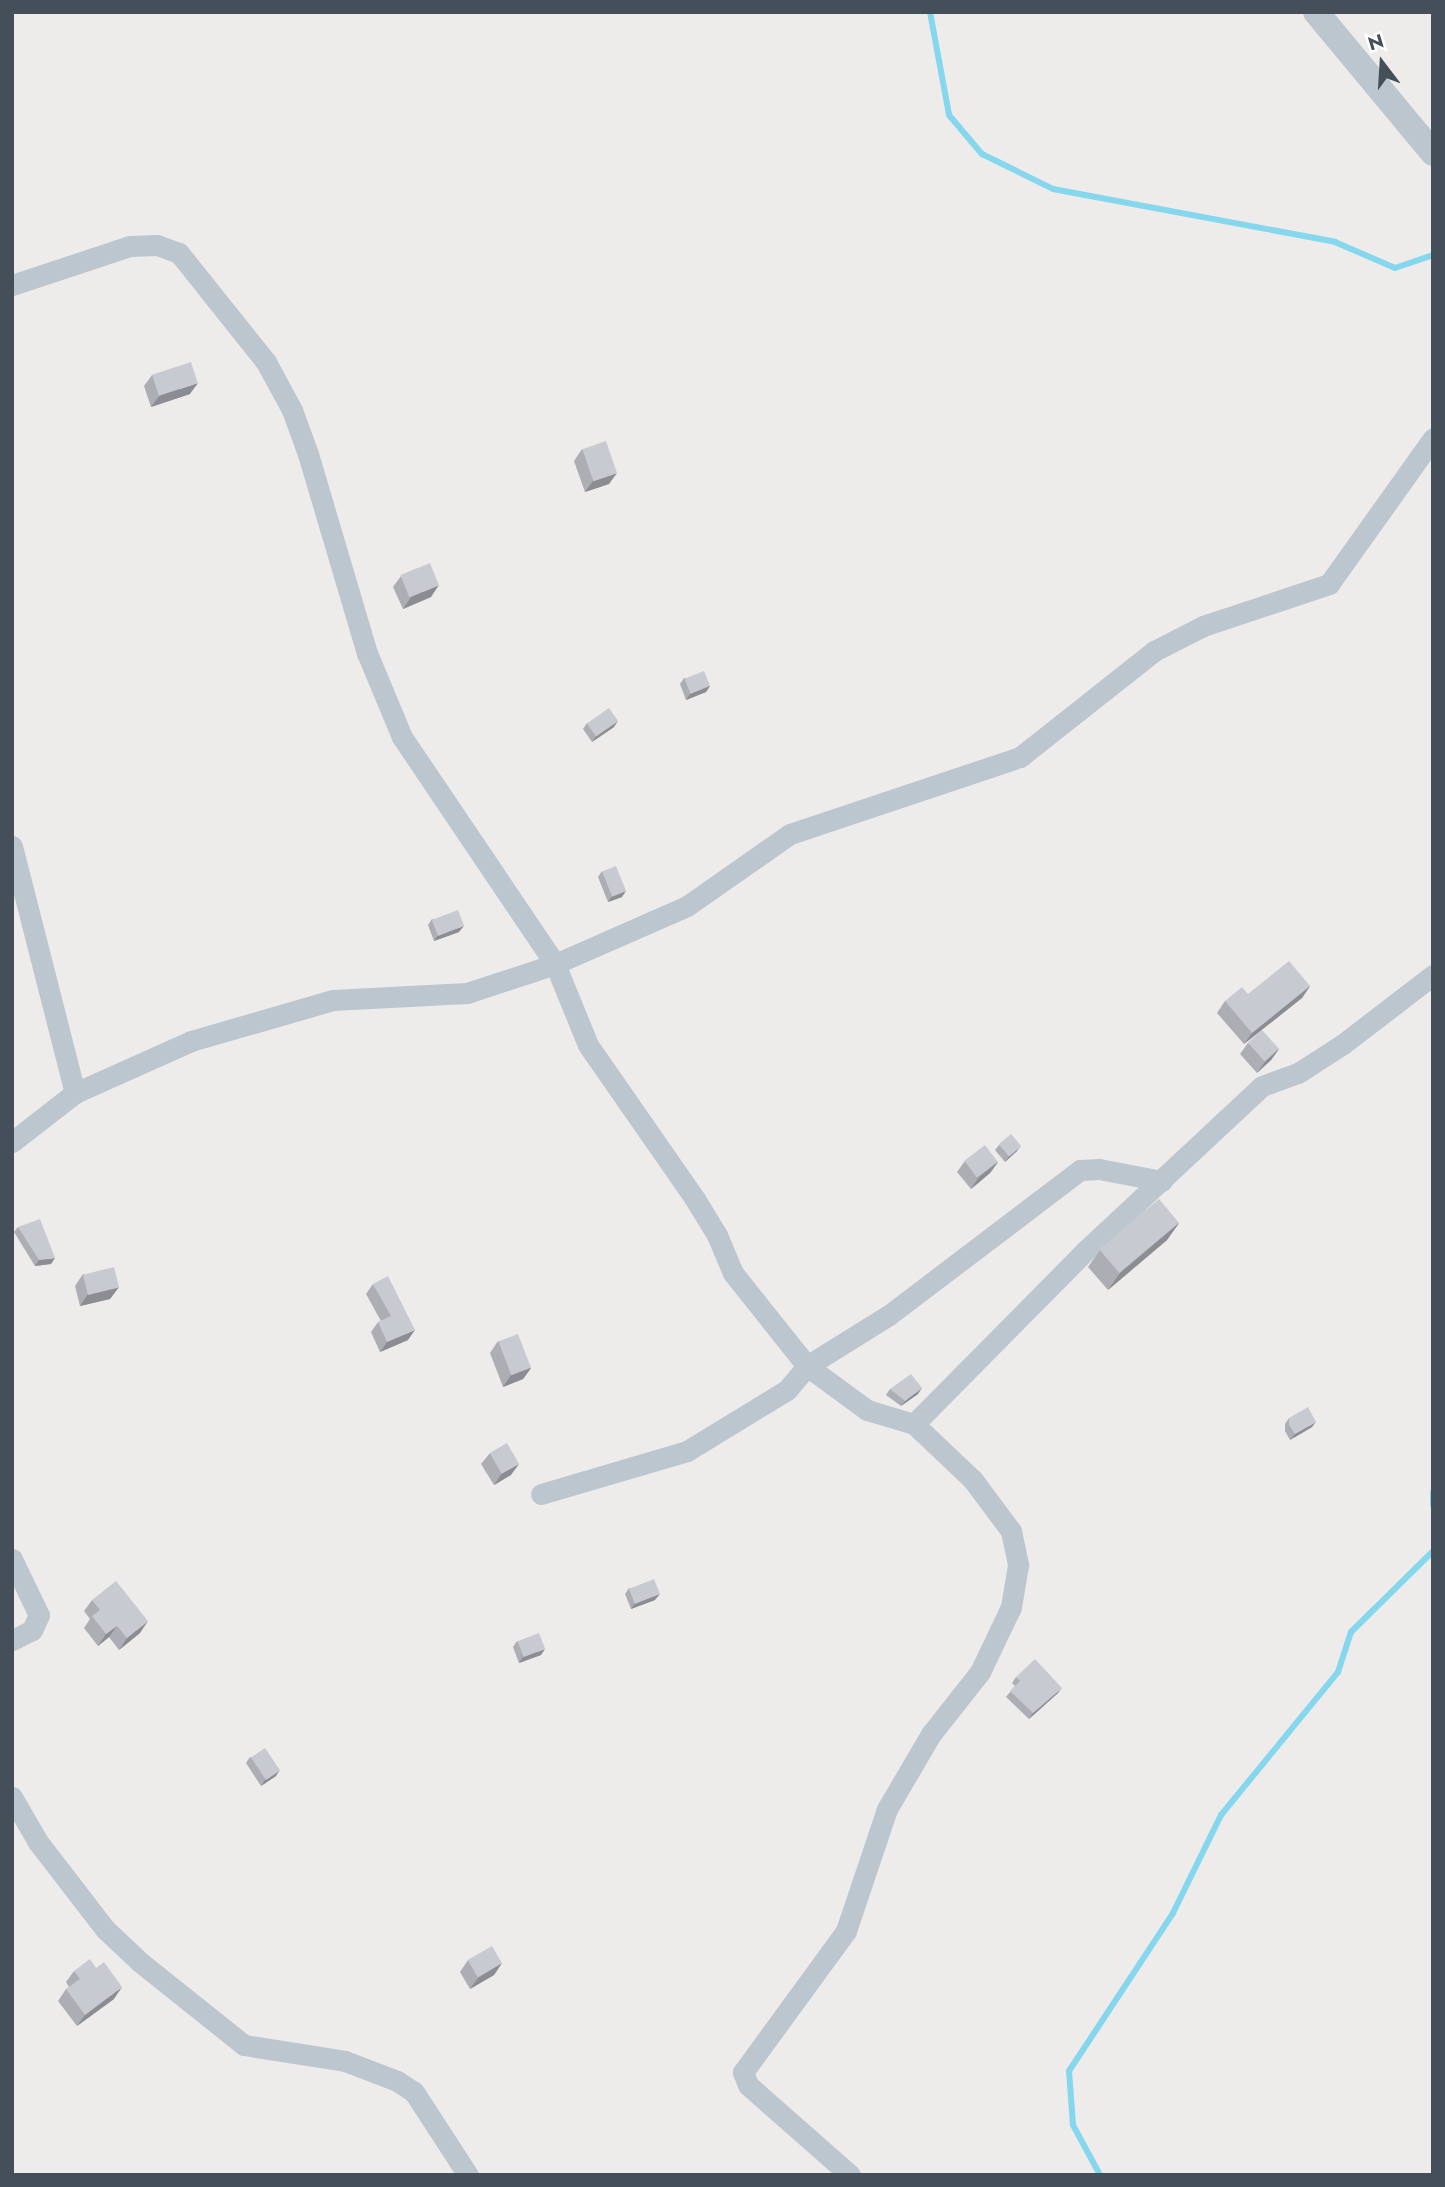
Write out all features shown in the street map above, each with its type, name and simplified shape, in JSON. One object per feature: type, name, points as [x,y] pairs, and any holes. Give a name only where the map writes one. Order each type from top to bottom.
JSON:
[{"type":"street","points":[[1316,12],[1433,153]]},
{"type":"street","points":[[12,285],[130,246],[157,245],[179,253],[266,362],[292,410],[366,653],[402,737],[555,964],[587,1045],[695,1199],[717,1235],[733,1273],[807,1366],[867,1410],[914,1424],[972,1480],[1011,1531],[1017,1565],[1011,1607],[980,1672],[931,1734],[887,1809],[846,1931],[743,2072],[748,2085],[850,2175]]},
{"type":"street","points":[[12,1142],[75,1093],[191,1041],[322,1003],[467,993],[555,964],[687,906],[790,834],[1020,757],[1154,651],[1203,625],[1329,584],[1433,438]]},
{"type":"street","points":[[12,846],[75,1093]]},
{"type":"street","points":[[914,1424],[1084,1252],[1262,1086],[1298,1073],[1343,1044],[1433,975]]},
{"type":"street","points":[[541,1494],[687,1451],[787,1390],[807,1366],[889,1315],[1080,1170],[1162,1181]]},
{"type":"street","points":[[12,1559],[39,1615],[32,1630],[12,1640]]},
{"type":"street","points":[[12,1797],[38,1842],[105,1929],[139,1962],[244,2045],[345,2061],[397,2081],[415,2092],[468,2175]]},
{"type":"building","points":[[191,362],[198,383],[159,396],[152,375]]},
{"type":"building","points":[[606,441],[617,473],[593,481],[582,449]]},
{"type":"building","points":[[430,563],[439,585],[409,597],[400,575]]},
{"type":"building","points":[[704,671],[710,686],[691,694],[685,679]]},
{"type":"building","points":[[609,708],[618,721],[596,737],[587,723]]},
{"type":"building","points":[[616,866],[626,891],[612,897],[602,872]]},
{"type":"building","points":[[458,910],[464,926],[438,936],[432,920]]},
{"type":"building","points":[[1289,961],[1310,986],[1252,1033],[1225,1001],[1242,987],[1248,994]]},
{"type":"building","points":[[1262,1030],[1279,1049],[1265,1061],[1248,1043]]},
{"type":"building","points":[[1011,1134],[1021,1146],[1009,1157],[999,1144]]},
{"type":"building","points":[[985,1145],[998,1162],[977,1177],[964,1161]]},
{"type":"building","points":[[1159,1199],[1179,1223],[1119,1273],[1099,1249]]},
{"type":"building","points":[[40,1219],[55,1258],[39,1260],[18,1227]]},
{"type":"building","points":[[114,1267],[119,1287],[88,1295],[83,1275]]},
{"type":"building","points":[[388,1276],[415,1330],[387,1342],[378,1322],[391,1316],[373,1284]]},
{"type":"building","points":[[518,1334],[531,1368],[511,1375],[498,1342]]},
{"type":"building","points":[[911,1374],[922,1388],[905,1401],[890,1389]]},
{"type":"building","points":[[1308,1407],[1316,1422],[1295,1434],[1289,1425],[1289,1418]]},
{"type":"building","points":[[507,1443],[519,1464],[502,1474],[490,1453]]},
{"type":"building","points":[[654,1579],[660,1594],[635,1604],[629,1589]]},
{"type":"building","points":[[116,1581],[148,1621],[127,1638],[117,1626],[106,1634],[92,1616],[100,1610],[92,1600]]},
{"type":"building","points":[[539,1633],[545,1649],[524,1657],[518,1641]]},
{"type":"building","points":[[1035,1659],[1062,1688],[1033,1713],[1010,1691],[1020,1681],[1016,1677]]},
{"type":"building","points":[[265,1748],[280,1770],[266,1780],[251,1758]]},
{"type":"building","points":[[492,1946],[502,1963],[478,1977],[468,1960]]},
{"type":"building","points":[[90,1959],[96,1968],[104,1962],[122,1987],[85,2015],[66,1989],[80,1979],[74,1971]]},
{"type":"waterway","points":[[930,12],[949,115],[982,154],[1053,189],[1335,242],[1395,268],[1433,255]]},
{"type":"waterway","points":[[1433,1492],[1433,1505]]},
{"type":"waterway","points":[[1100,2175],[1073,2125],[1069,2071],[1173,1913],[1221,1815],[1338,1672],[1351,1632],[1433,1551]]}]
